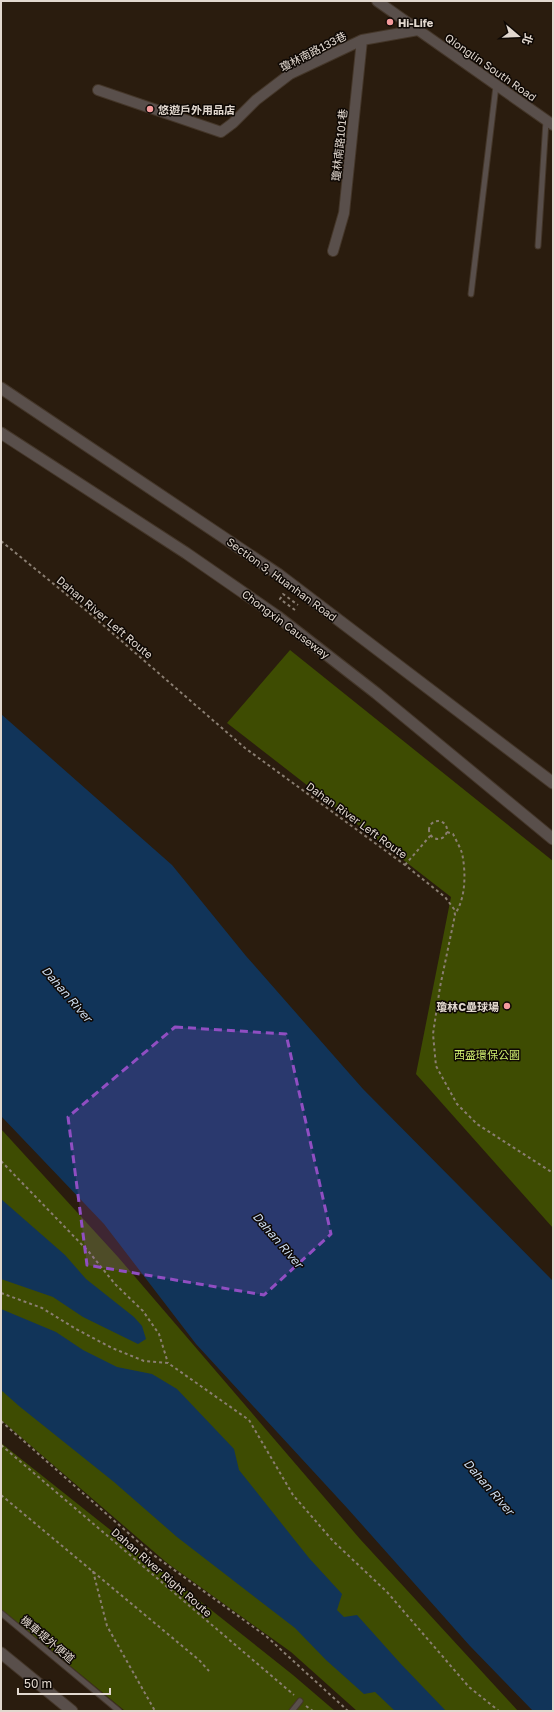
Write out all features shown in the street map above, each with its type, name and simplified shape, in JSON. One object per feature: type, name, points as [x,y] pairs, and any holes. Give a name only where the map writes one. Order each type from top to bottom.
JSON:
[{"type":"street","name":"Qionglin South Road","points":[[377,1],[549,122]]},
{"type":"street","name":"瓊林南路133巷","points":[[98,90],[221,132],[233,123],[256,100],[290,74],[362,40],[418,30]]},
{"type":"street","name":"瓊林南路101巷","points":[[333,251],[344,213],[362,40]]},
{"type":"street","name":"Section 3, Huanhan Road","points":[[1,388],[278,574],[553,783]]},
{"type":"street","name":"Chongxin Causeway","points":[[1,433],[186,553],[277,616],[376,693],[553,839]]},
{"type":"street","points":[[1,1653],[72,1711]]},
{"type":"lane","points":[[471,294],[496,86]]},
{"type":"lane","points":[[538,246],[549,122]]},
{"type":"lane","name":"機車堤外便道","points":[[1,1613],[119,1711]]},
{"type":"lane","points":[[292,1711],[300,1701]]},
{"type":"path","name":"Dahan River Left Route","points":[[1,541],[88,612],[245,748],[405,865],[445,897],[454,909],[455,915]]},
{"type":"path","points":[[295,610],[280,598],[283,594],[298,606]]},
{"type":"path","points":[[431,836],[429,832],[430,825],[436,820],[444,823],[447,832]]},
{"type":"path","points":[[431,836],[434,838],[442,838],[447,832]]},
{"type":"path","points":[[447,832],[453,834],[462,852],[464,888],[460,908],[455,915],[440,987],[433,1034],[436,1066],[457,1104],[477,1124],[553,1173]]},
{"type":"path","points":[[405,865],[431,836]]},
{"type":"path","points":[[1,1161],[90,1252],[115,1284],[143,1311],[159,1334],[168,1363]]},
{"type":"path","points":[[1,1293],[42,1308],[76,1329],[112,1348],[144,1361],[168,1363],[249,1420],[293,1496],[333,1541],[387,1592],[469,1687],[499,1711]]},
{"type":"path","points":[[1,1421],[152,1554],[266,1636],[348,1711]]},
{"type":"path","name":"Dahan River Right Route","points":[[1,1445],[312,1711]]},
{"type":"path","points":[[1,1495],[93,1571],[209,1671]]},
{"type":"path","points":[[93,1571],[107,1626],[155,1711]]},
{"type":"highlighted area","points":[[175,1027],[286,1034],[331,1234],[264,1295],[87,1265],[68,1117]]},
{"type":"green space","name":"西盛環保公園","points":[[290,650],[553,861],[553,1228],[416,1074],[451,897],[227,723]]},
{"type":"green space","points":[[1,1129],[118,1257],[360,1539],[518,1711],[357,1711],[291,1652],[167,1563],[1,1420]]},
{"type":"green space","points":[[1,1443],[293,1675],[335,1711],[125,1711],[1,1609]]},
{"type":"water","name":"Dahan River","points":[[1,714],[172,865],[246,956],[363,1089],[553,1281],[553,1711],[533,1711],[470,1646],[348,1509],[196,1344],[104,1224],[1,1116]]},
{"type":"water","points":[[1,1199],[65,1255],[86,1279],[134,1317],[142,1326],[146,1339],[138,1344],[83,1317],[53,1297],[1,1279]]},
{"type":"water","points":[[1,1309],[56,1332],[83,1350],[117,1367],[152,1374],[177,1389],[234,1449],[239,1470],[309,1558],[342,1594],[337,1610],[344,1617],[357,1615],[446,1711],[395,1711],[375,1692],[364,1694],[326,1660],[295,1628],[177,1537],[114,1482],[1,1390]]},
{"type":"place","name":"Hi-Life","points":[[390,22]]},
{"type":"place","name":"悠遊戶外用品店","points":[[150,109]]},
{"type":"place","name":"瓊林C壘球場","points":[[507,1006]]}]
